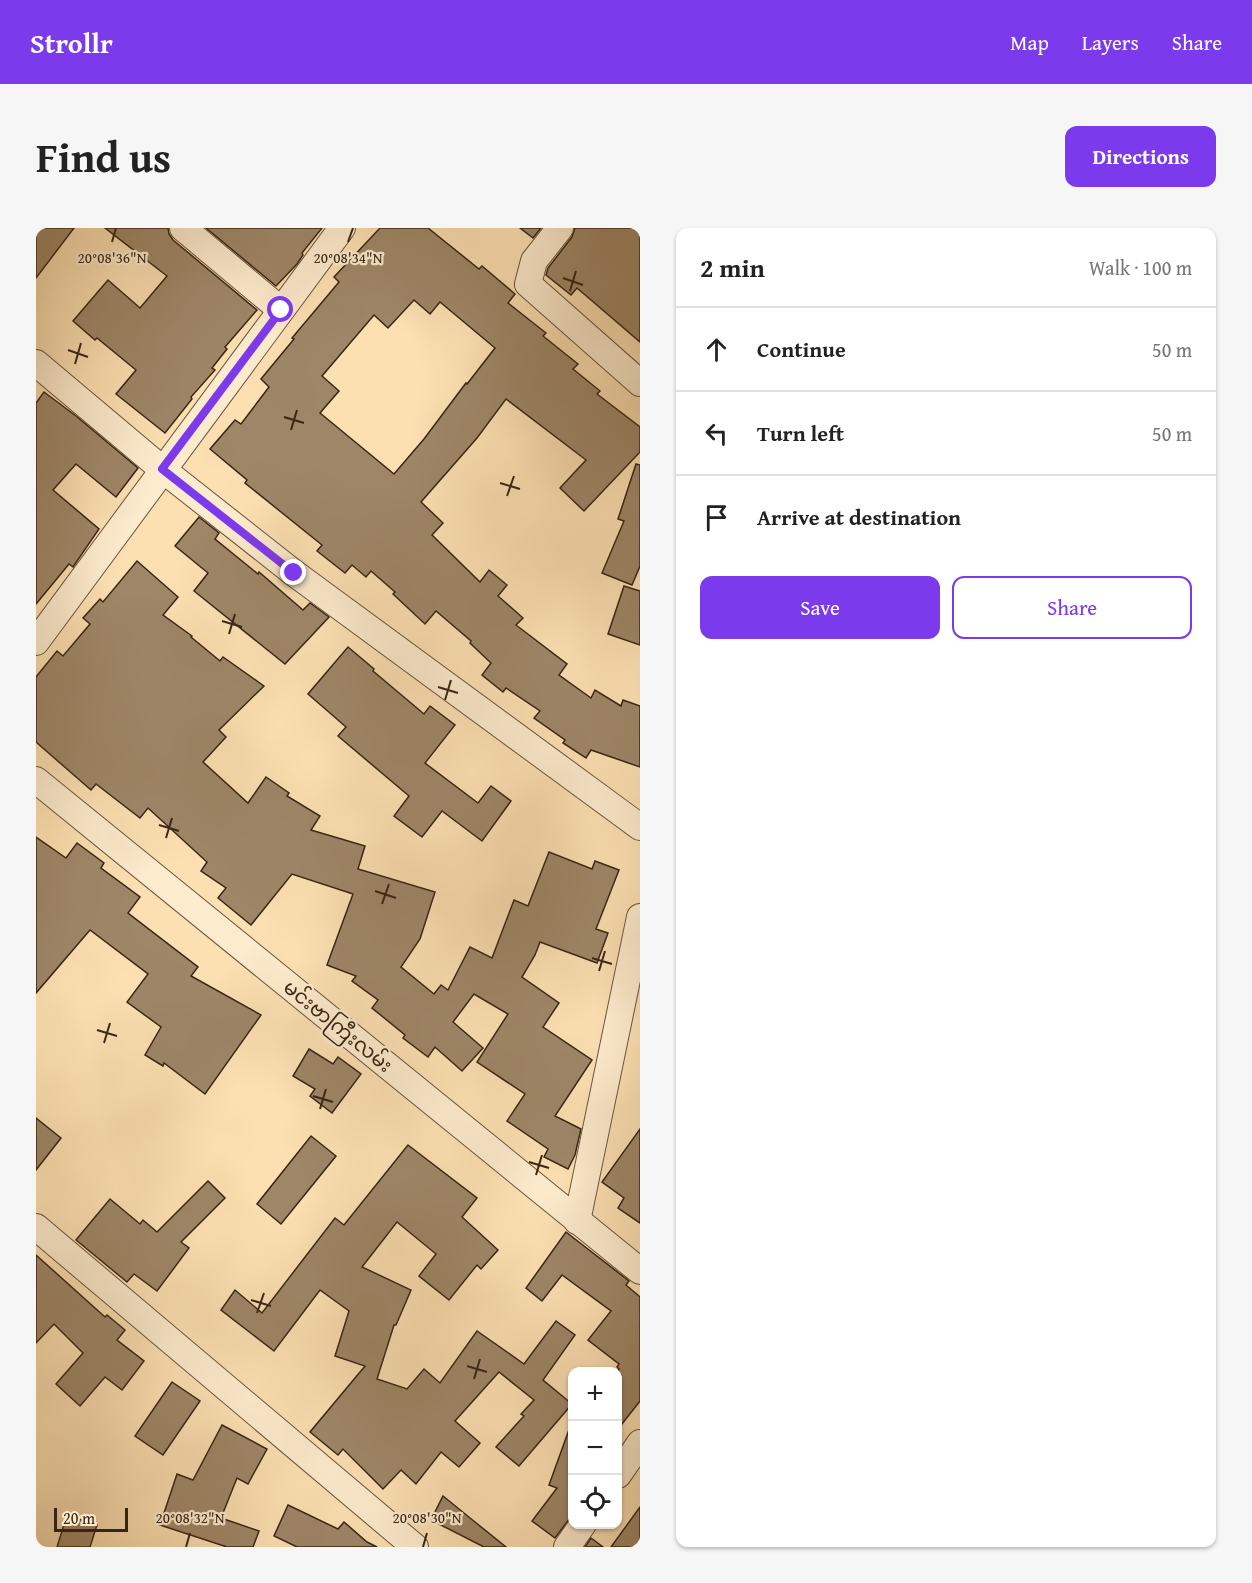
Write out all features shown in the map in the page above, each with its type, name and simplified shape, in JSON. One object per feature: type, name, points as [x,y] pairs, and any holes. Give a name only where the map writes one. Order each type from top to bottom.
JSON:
[{"type":"street","points":[[183,228],[281,310]]},
{"type":"street","points":[[36,642],[342,228]]},
{"type":"street","points":[[560,228],[534,261],[528,284],[640,383]]},
{"type":"street","points":[[36,363],[162,469],[294,573],[640,827]]},
{"type":"street","name":"မင်းဗာကြီးလမ်း","points":[[36,780],[640,1271]]},
{"type":"street","points":[[578,1221],[640,917]]},
{"type":"street","points":[[36,1227],[415,1547]]},
{"type":"street","points":[[622,1469],[640,1443]]},
{"type":"street","points":[[567,1547],[580,1529]]},
{"type":"building","points":[[36,228],[74,228],[36,278]]},
{"type":"building","points":[[105,228],[168,228],[173,240],[257,310],[225,347],[227,349],[212,368],[215,370],[191,397],[192,399],[165,433],[116,394],[136,370],[73,321],[108,280],[140,308],[167,276]]},
{"type":"building","points":[[206,228],[322,228],[302,253],[297,264],[276,286]]},
{"type":"building","points":[[380,228],[428,228],[479,269],[482,266],[515,294],[508,303],[546,333],[543,336],[578,364],[573,369],[600,391],[597,394],[640,427],[640,452],[584,511],[560,488],[586,460],[506,399],[477,438],[421,502],[443,523],[432,535],[480,582],[489,570],[507,585],[498,596],[523,618],[516,625],[567,664],[559,675],[591,698],[595,690],[621,706],[623,700],[640,706],[640,767],[591,750],[586,758],[563,743],[565,740],[534,718],[540,711],[506,688],[503,692],[482,675],[491,663],[470,643],[471,641],[436,611],[425,624],[393,594],[395,592],[371,571],[366,577],[352,565],[345,573],[317,551],[322,545],[245,483],[247,480],[210,449],[235,420],[241,424],[269,387],[261,379],[339,282],[334,277]],"holes":[[[414,300],[430,314],[440,302],[495,348],[394,474],[320,413],[339,391],[322,376],[374,315],[388,328]]]},
{"type":"building","points":[[520,228],[541,228],[533,238]]},
{"type":"building","points":[[575,228],[640,228],[640,342],[577,288],[571,295],[546,275],[548,268],[572,237]]},
{"type":"building","points":[[44,392],[138,468],[116,497],[76,464],[53,490],[99,529],[73,567],[69,564],[36,604],[36,403]]},
{"type":"building","points":[[636,464],[640,465],[640,566],[632,585],[602,573],[624,521],[618,519]]},
{"type":"building","points":[[199,517],[219,533],[215,539],[258,574],[259,572],[303,610],[310,603],[329,617],[285,664],[194,591],[208,573],[175,546]]},
{"type":"building","points":[[137,561],[178,597],[163,615],[192,636],[220,661],[223,657],[264,686],[219,730],[226,737],[203,762],[248,803],[266,777],[289,793],[287,796],[320,816],[311,830],[365,846],[358,869],[435,892],[420,939],[401,967],[434,994],[441,985],[448,990],[470,947],[492,958],[514,900],[528,906],[549,852],[592,869],[595,861],[619,870],[596,929],[608,933],[597,963],[540,942],[522,977],[559,1003],[543,1027],[592,1060],[555,1116],[581,1129],[575,1155],[568,1169],[544,1157],[548,1149],[507,1121],[525,1094],[477,1062],[508,1014],[474,994],[453,1022],[483,1048],[462,1071],[435,1047],[428,1057],[403,1038],[405,1035],[372,1008],[378,1000],[352,981],[356,976],[327,965],[353,894],[292,874],[251,925],[218,898],[226,888],[201,871],[207,862],[148,808],[140,818],[96,784],[91,790],[36,742],[36,677],[57,651],[63,656],[90,624],[83,618],[100,599],[103,602]]},
{"type":"building","points":[[624,586],[640,591],[640,645],[608,634]]},
{"type":"building","points":[[348,647],[424,714],[430,706],[455,725],[425,763],[478,803],[491,786],[511,801],[482,841],[442,811],[422,837],[394,816],[409,796],[338,736],[346,727],[308,694]]},
{"type":"building","points":[[36,837],[66,858],[77,843],[104,863],[101,868],[140,897],[128,913],[198,967],[191,976],[261,1015],[205,1094],[164,1063],[163,1066],[145,1055],[161,1027],[127,1002],[148,974],[90,930],[36,993]]},
{"type":"building","points":[[309,1049],[333,1064],[338,1057],[361,1074],[332,1113],[310,1096],[315,1089],[293,1076]]},
{"type":"building","points":[[36,1118],[61,1138],[36,1170]]},
{"type":"building","points":[[640,1129],[640,1223],[618,1208],[624,1198],[602,1182]]},
{"type":"building","points":[[311,1136],[336,1156],[281,1224],[257,1204]]},
{"type":"building","points":[[408,1145],[477,1198],[462,1217],[498,1250],[481,1269],[477,1265],[449,1300],[419,1276],[436,1254],[397,1222],[362,1267],[411,1290],[394,1325],[377,1379],[407,1389],[424,1369],[440,1383],[477,1331],[524,1364],[556,1321],[575,1335],[543,1380],[568,1401],[568,1409],[519,1466],[496,1447],[524,1416],[521,1414],[534,1400],[499,1372],[455,1421],[480,1443],[459,1467],[441,1452],[416,1484],[401,1470],[383,1489],[343,1449],[338,1455],[310,1432],[365,1366],[335,1356],[349,1311],[320,1290],[274,1351],[221,1310],[235,1290],[262,1313],[335,1218],[344,1225]]},
{"type":"building","points":[[208,1181],[225,1198],[181,1242],[189,1248],[157,1291],[134,1274],[127,1282],[76,1240],[110,1199],[140,1224],[143,1220],[157,1232]]},
{"type":"building","points":[[566,1232],[629,1281],[626,1285],[640,1297],[640,1401],[622,1424],[622,1367],[617,1367],[619,1364],[588,1340],[611,1311],[562,1275],[542,1301],[526,1288]]},
{"type":"building","points":[[36,1255],[105,1317],[107,1315],[125,1330],[117,1340],[144,1361],[122,1390],[105,1377],[80,1406],[56,1384],[83,1353],[54,1324],[36,1343]]},
{"type":"building","points":[[172,1382],[200,1401],[163,1455],[135,1436]]},
{"type":"building","points":[[222,1425],[267,1449],[248,1484],[237,1478],[221,1518],[259,1531],[253,1547],[227,1547],[160,1525],[177,1474],[193,1480]]},
{"type":"building","points":[[568,1433],[568,1521],[555,1538],[532,1521],[557,1488],[549,1485]]},
{"type":"building","points":[[443,1496],[506,1547],[484,1547],[431,1520]]},
{"type":"building","points":[[288,1505],[338,1529],[344,1522],[367,1542],[377,1547],[297,1547],[274,1536]]},
{"type":"building","points":[[640,1507],[640,1547],[611,1547]]},
{"type":"building","points":[[67,1515],[97,1525],[90,1547],[57,1547]]},
{"type":"building","points":[[591,1538],[603,1547],[585,1547]]},
{"type":"route","points":[[281,310],[162,469],[294,573]]}]
